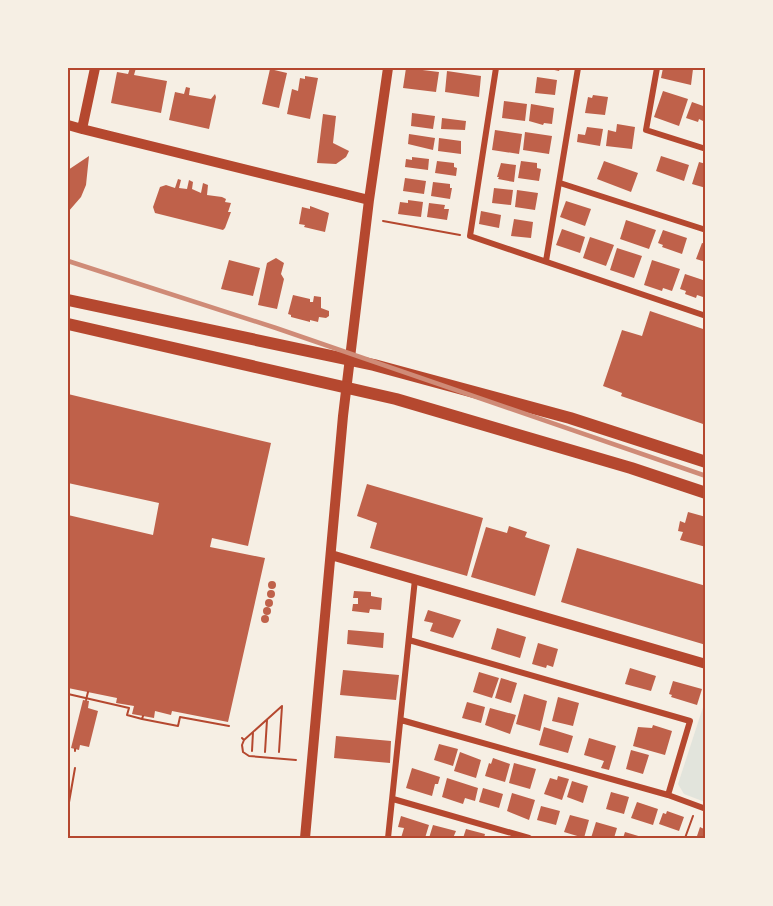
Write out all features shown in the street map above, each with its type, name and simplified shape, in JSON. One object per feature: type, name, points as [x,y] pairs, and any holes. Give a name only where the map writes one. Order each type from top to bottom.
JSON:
[{"type":"main road","points":[[68,300],[350,360],[570,418],[705,462]]},
{"type":"main road","points":[[68,324],[396,399],[705,493]]},
{"type":"street","points":[[82,129],[95,68]]},
{"type":"street","points":[[305,838],[347,387],[369,200],[388,68]]},
{"type":"street","points":[[496,68],[470,236],[705,316]]},
{"type":"street","points":[[546,261],[578,68]]},
{"type":"street","points":[[657,68],[646,130],[705,149]]},
{"type":"street","points":[[68,125],[369,200]]},
{"type":"street","points":[[560,183],[705,230]]},
{"type":"street","points":[[332,555],[705,664]]},
{"type":"street","points":[[388,838],[415,578]]},
{"type":"street","points":[[409,640],[690,721],[668,795]]},
{"type":"street","points":[[401,720],[668,795],[705,809]]},
{"type":"street","points":[[393,799],[529,838]]},
{"type":"path","points":[[383,221],[470,236]]},
{"type":"path","points":[[86,699],[88,692]]},
{"type":"path","points":[[68,694],[129,708],[127,715],[178,726],[180,717],[229,726]]},
{"type":"path","points":[[279,752],[282,706],[243,739],[242,749],[249,756],[296,760]]},
{"type":"path","points":[[265,752],[267,720]]},
{"type":"path","points":[[252,751],[253,732]]},
{"type":"path","points":[[68,808],[75,768]]},
{"type":"path","points":[[685,838],[697,806]]},
{"type":"shaded area","points":[[705,701],[705,802],[684,794],[678,784]]},
{"type":"building","points":[[130,68],[136,68],[134,75],[167,81],[161,113],[111,103],[117,72],[128,74]]},
{"type":"building","points":[[406,68],[439,72],[436,92],[403,88]]},
{"type":"building","points":[[663,68],[693,69],[691,85],[661,78]]},
{"type":"building","points":[[270,69],[287,73],[279,108],[262,104]]},
{"type":"building","points":[[447,71],[481,76],[479,97],[445,92]]},
{"type":"building","points":[[305,76],[318,78],[310,119],[287,114],[292,89],[298,91],[300,78],[305,79]]},
{"type":"building","points":[[537,77],[557,80],[555,95],[535,93]]},
{"type":"building","points":[[186,87],[190,88],[189,95],[211,99],[215,94],[209,129],[169,120],[175,92],[184,94]]},
{"type":"building","points":[[663,91],[688,99],[679,126],[654,117]]},
{"type":"building","points":[[593,95],[608,97],[605,115],[585,113],[588,97],[592,98]]},
{"type":"building","points":[[504,101],[527,104],[525,121],[502,118]]},
{"type":"building","points":[[692,102],[706,107],[703,121],[699,119],[698,122],[686,118]]},
{"type":"building","points":[[531,104],[554,108],[552,124],[544,123],[543,125],[529,121]]},
{"type":"building","points":[[412,113],[435,116],[433,129],[411,126]]},
{"type":"building","points":[[323,114],[336,116],[333,143],[349,151],[346,157],[336,164],[317,163]]},
{"type":"building","points":[[442,118],[466,121],[465,130],[441,129]]},
{"type":"building","points":[[617,124],[635,127],[632,149],[606,146],[608,130],[616,132]]},
{"type":"building","points":[[587,127],[603,129],[600,146],[577,142],[578,134],[585,135]]},
{"type":"building","points":[[495,130],[522,134],[519,154],[492,150]]},
{"type":"building","points":[[525,132],[552,136],[549,154],[523,150]]},
{"type":"building","points":[[409,134],[435,138],[433,150],[408,144]]},
{"type":"building","points":[[439,138],[461,141],[461,154],[438,151]]},
{"type":"building","points":[[89,156],[86,185],[81,197],[68,212],[68,170]]},
{"type":"building","points":[[661,156],[689,165],[684,181],[656,171]]},
{"type":"building","points":[[412,157],[429,159],[428,170],[405,167],[406,159],[412,160]]},
{"type":"building","points":[[437,161],[454,163],[454,167],[457,168],[456,176],[435,173]]},
{"type":"building","points":[[521,161],[537,163],[537,168],[541,169],[539,181],[518,178]]},
{"type":"building","points":[[604,161],[638,173],[631,192],[597,179]]},
{"type":"building","points":[[699,162],[706,164],[706,188],[692,184]]},
{"type":"building","points":[[501,163],[516,165],[514,182],[498,179]]},
{"type":"building","points":[[405,178],[426,181],[424,194],[403,191]]},
{"type":"building","points":[[178,179],[181,180],[179,188],[187,189],[189,180],[193,182],[192,189],[201,193],[203,183],[208,185],[207,195],[222,197],[226,199],[225,202],[231,203],[228,212],[231,212],[223,230],[155,213],[153,207],[160,187],[166,185],[175,188]]},
{"type":"building","points":[[433,182],[450,184],[452,188],[450,199],[431,196]]},
{"type":"building","points":[[494,188],[513,190],[511,205],[492,203]]},
{"type":"building","points":[[517,190],[538,193],[535,210],[515,207]]},
{"type":"building","points":[[408,200],[423,202],[421,217],[398,214],[400,202],[408,203]]},
{"type":"building","points":[[566,201],[591,209],[585,226],[560,217]]},
{"type":"building","points":[[429,203],[445,205],[444,209],[449,209],[447,220],[427,217]]},
{"type":"building","points":[[310,206],[329,213],[325,232],[299,224],[302,207],[310,209]]},
{"type":"building","points":[[481,211],[501,215],[499,228],[479,224]]},
{"type":"building","points":[[514,219],[533,222],[531,238],[511,236]]},
{"type":"building","points":[[626,220],[656,230],[649,249],[620,239]]},
{"type":"building","points":[[562,229],[585,237],[580,253],[556,245]]},
{"type":"building","points":[[663,230],[687,238],[682,254],[662,247],[663,245],[658,243]]},
{"type":"building","points":[[590,237],[614,245],[606,266],[583,258]]},
{"type":"building","points":[[702,243],[706,244],[706,262],[696,259]]},
{"type":"building","points":[[617,248],[642,256],[634,278],[610,270]]},
{"type":"building","points":[[276,258],[284,263],[281,274],[284,279],[277,309],[258,305],[267,263]]},
{"type":"building","points":[[229,260],[260,268],[253,296],[221,289]]},
{"type":"building","points":[[652,260],[680,269],[672,291],[663,288],[662,291],[644,285]]},
{"type":"building","points":[[685,274],[706,281],[703,297],[697,295],[696,298],[685,294],[686,291],[680,289]]},
{"type":"building","points":[[293,295],[310,299],[310,302],[313,302],[314,296],[321,297],[321,308],[329,311],[329,316],[319,317],[318,322],[291,317],[288,314]]},
{"type":"building","points":[[650,311],[706,330],[706,425],[621,396],[622,393],[603,386],[622,330],[642,336]]},
{"type":"building","points":[[68,394],[271,443],[248,546],[212,538],[210,547],[265,558],[228,722],[172,711],[171,715],[155,711],[154,718],[132,714],[134,706],[116,703],[117,698],[68,688],[68,515],[153,535],[159,503],[68,483]]},
{"type":"building","points":[[367,484],[483,518],[467,576],[370,548],[377,523],[357,516]]},
{"type":"building","points":[[688,512],[706,517],[706,547],[680,540],[683,532],[678,531],[680,521],[685,523]]},
{"type":"building","points":[[509,526],[527,532],[525,537],[550,545],[535,596],[471,577],[486,527],[507,533]]},
{"type":"building","points":[[577,548],[706,586],[706,645],[561,602]]},
{"type":"building","points":[[272,581],[276,585],[272,589],[268,585]]},
{"type":"building","points":[[271,590],[275,594],[271,598],[267,594]]},
{"type":"building","points":[[354,591],[371,592],[371,596],[382,598],[381,610],[370,609],[369,613],[352,611],[353,604],[358,604],[358,598],[353,598]]},
{"type":"building","points":[[269,599],[273,603],[269,607],[265,603]]},
{"type":"building","points":[[267,607],[271,611],[267,615],[263,611]]},
{"type":"building","points":[[428,610],[461,620],[453,638],[430,631],[433,623],[424,621]]},
{"type":"building","points":[[265,615],[269,619],[265,623],[261,619]]},
{"type":"building","points":[[497,628],[526,637],[520,658],[491,649]]},
{"type":"building","points":[[348,630],[384,633],[383,648],[347,644]]},
{"type":"building","points":[[538,643],[558,649],[553,667],[547,665],[546,668],[532,664]]},
{"type":"building","points":[[630,668],[656,676],[651,691],[625,684]]},
{"type":"building","points":[[343,670],[399,675],[396,700],[340,695]]},
{"type":"building","points":[[479,672],[499,678],[492,698],[473,692]]},
{"type":"building","points":[[501,678],[517,683],[511,703],[495,698]]},
{"type":"building","points":[[673,681],[702,689],[697,705],[671,697],[672,695],[669,694]]},
{"type":"building","points":[[524,694],[547,701],[540,731],[516,724]]},
{"type":"building","points":[[558,697],[579,703],[573,726],[552,721]]},
{"type":"building","points":[[83,700],[89,701],[88,708],[98,711],[89,747],[80,745],[79,750],[71,748]]},
{"type":"building","points":[[467,702],[485,707],[481,723],[462,718]]},
{"type":"building","points":[[490,708],[516,715],[510,734],[485,725]]},
{"type":"building","points":[[653,725],[672,731],[665,755],[633,746],[638,727],[652,728]]},
{"type":"building","points":[[544,727],[573,736],[568,753],[539,745]]},
{"type":"building","points":[[336,736],[391,741],[390,763],[334,758]]},
{"type":"building","points":[[589,738],[616,746],[609,770],[601,768],[604,761],[584,755]]},
{"type":"building","points":[[439,744],[458,749],[453,766],[434,760]]},
{"type":"building","points":[[631,750],[649,755],[643,774],[626,769]]},
{"type":"building","points":[[460,752],[481,760],[476,778],[454,771]]},
{"type":"building","points":[[493,758],[510,764],[505,782],[485,776]]},
{"type":"building","points":[[514,763],[536,769],[530,789],[509,783]]},
{"type":"building","points":[[412,768],[440,777],[438,784],[435,784],[432,796],[406,788]]},
{"type":"building","points":[[558,776],[569,779],[562,800],[544,794],[550,778],[557,780]]},
{"type":"building","points":[[447,778],[478,788],[475,801],[465,798],[463,804],[442,797]]},
{"type":"building","points":[[572,781],[588,786],[583,803],[567,797]]},
{"type":"building","points":[[483,788],[503,794],[499,808],[479,802]]},
{"type":"building","points":[[611,792],[629,797],[624,814],[606,809]]},
{"type":"building","points":[[512,793],[535,800],[529,820],[507,811]]},
{"type":"building","points":[[637,802],[658,809],[653,825],[631,818]]},
{"type":"building","points":[[541,806],[560,811],[556,825],[537,820]]},
{"type":"building","points":[[667,811],[684,817],[679,831],[659,824],[663,813],[666,814]]},
{"type":"building","points":[[570,815],[589,820],[584,838],[564,832]]},
{"type":"building","points":[[401,816],[429,825],[425,838],[401,838],[404,828],[398,827]]},
{"type":"building","points":[[596,822],[617,828],[614,838],[591,838]]},
{"type":"building","points":[[433,825],[456,831],[453,838],[429,838]]},
{"type":"building","points":[[700,827],[706,830],[706,838],[697,836]]},
{"type":"building","points":[[466,829],[485,834],[484,838],[463,838]]},
{"type":"building","points":[[625,832],[645,838],[623,838]]},
{"type":"railway","points":[[68,261],[276,328],[706,476]]}]
